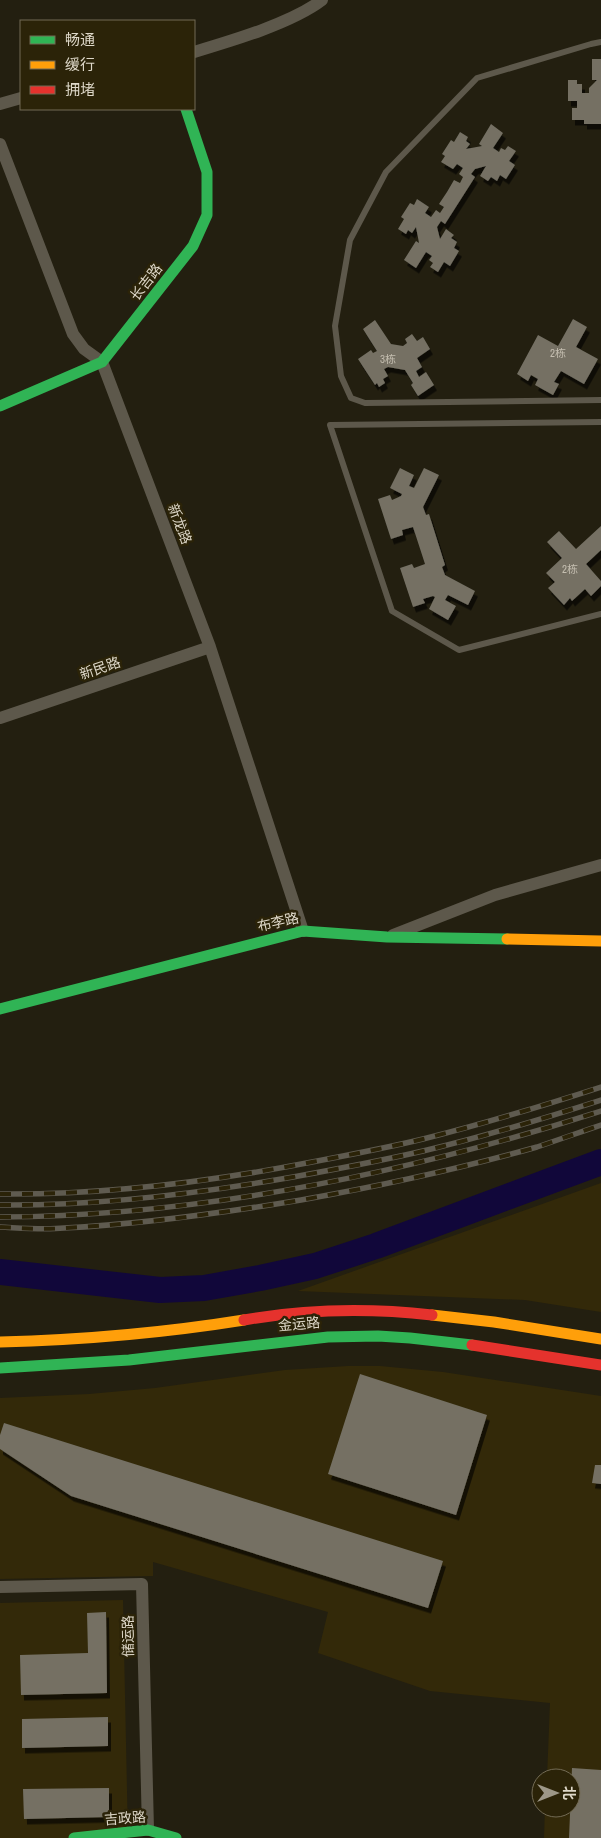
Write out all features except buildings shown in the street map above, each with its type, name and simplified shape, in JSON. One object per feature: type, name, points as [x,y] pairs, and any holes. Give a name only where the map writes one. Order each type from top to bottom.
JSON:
[{"type":"main road","name":"长吉路","points":[[0,406],[102,362],[193,246],[208,215],[208,172],[186,110]]},
{"type":"main road","name":"布李路","points":[[0,1009],[303,930],[387,937],[601,941]]},
{"type":"main road","name":"金运路","points":[[0,1342],[140,1333],[278,1314],[347,1310],[382,1310],[442,1315],[601,1338]]},
{"type":"main road","name":"金运路","points":[[0,1368],[133,1360],[282,1340],[348,1336],[414,1338],[601,1365]]},
{"type":"main road","name":"吉政路","points":[[74,1838],[148,1830],[176,1838]]},
{"type":"street","points":[[195,52],[284,21],[313,7],[322,0]]},
{"type":"street","points":[[0,104],[20,98]]},
{"type":"street","points":[[0,144],[73,334],[84,350],[102,362]]},
{"type":"street","name":"新龙路","points":[[102,362],[210,647],[303,930]]},
{"type":"street","name":"新民路","points":[[0,718],[210,647]]},
{"type":"street","points":[[387,937],[494,895],[601,865]]},
{"type":"street","name":"储运路","points":[[0,1587],[142,1584],[148,1830]]},
{"type":"lane","points":[[601,42],[478,78],[386,172],[350,240],[335,326],[341,376],[352,398],[365,403],[601,400]]},
{"type":"lane","points":[[601,422],[330,425],[392,611],[459,650],[601,614]]},
{"type":"shaded area","points":[[601,1183],[601,1312],[525,1300],[298,1291]]},
{"type":"shaded area","points":[[380,1366],[443,1372],[601,1396],[601,1838],[544,1838],[545,1818],[581,1818],[581,1768],[547,1768],[550,1703],[430,1691],[318,1653],[328,1612],[153,1562],[153,1576],[0,1579],[0,1398],[89,1394],[155,1388],[285,1370]]},
{"type":"shaded area","points":[[123,1600],[128,1838],[0,1838],[0,1603]]},
{"type":"waterway","points":[[0,1272],[160,1290],[204,1288],[260,1278],[315,1266],[376,1246],[601,1162]]},
{"type":"railway","points":[[0,1194],[118,1190],[235,1176],[423,1139],[601,1087]]},
{"type":"railway","points":[[0,1205],[37,1205],[147,1198],[293,1177],[375,1162],[445,1146],[601,1100]]},
{"type":"railway","points":[[0,1217],[76,1215],[152,1209],[304,1187],[380,1172],[454,1154],[601,1111]]},
{"type":"railway","points":[[0,1227],[48,1229],[124,1224],[212,1214],[301,1200],[390,1183],[478,1163],[537,1147],[601,1125]]},
{"type":"traffic: fast","points":[[0,406],[102,362],[193,246],[207,215],[207,172],[186,110]]},
{"type":"traffic: fast","points":[[0,1009],[303,931],[387,937],[507,939]]},
{"type":"traffic: fast","points":[[0,1368],[129,1360],[328,1337],[378,1336],[472,1345]]},
{"type":"traffic: fast","points":[[74,1838],[148,1830],[176,1838]]},
{"type":"traffic: slow","points":[[507,939],[601,941]]},
{"type":"traffic: slow","points":[[432,1315],[494,1322],[601,1339]]},
{"type":"traffic: slow","points":[[0,1342],[122,1335],[244,1320]]},
{"type":"traffic: jam","points":[[244,1320],[267,1316],[338,1311],[385,1311],[432,1315]]},
{"type":"traffic: jam","points":[[472,1345],[601,1365]]}]
